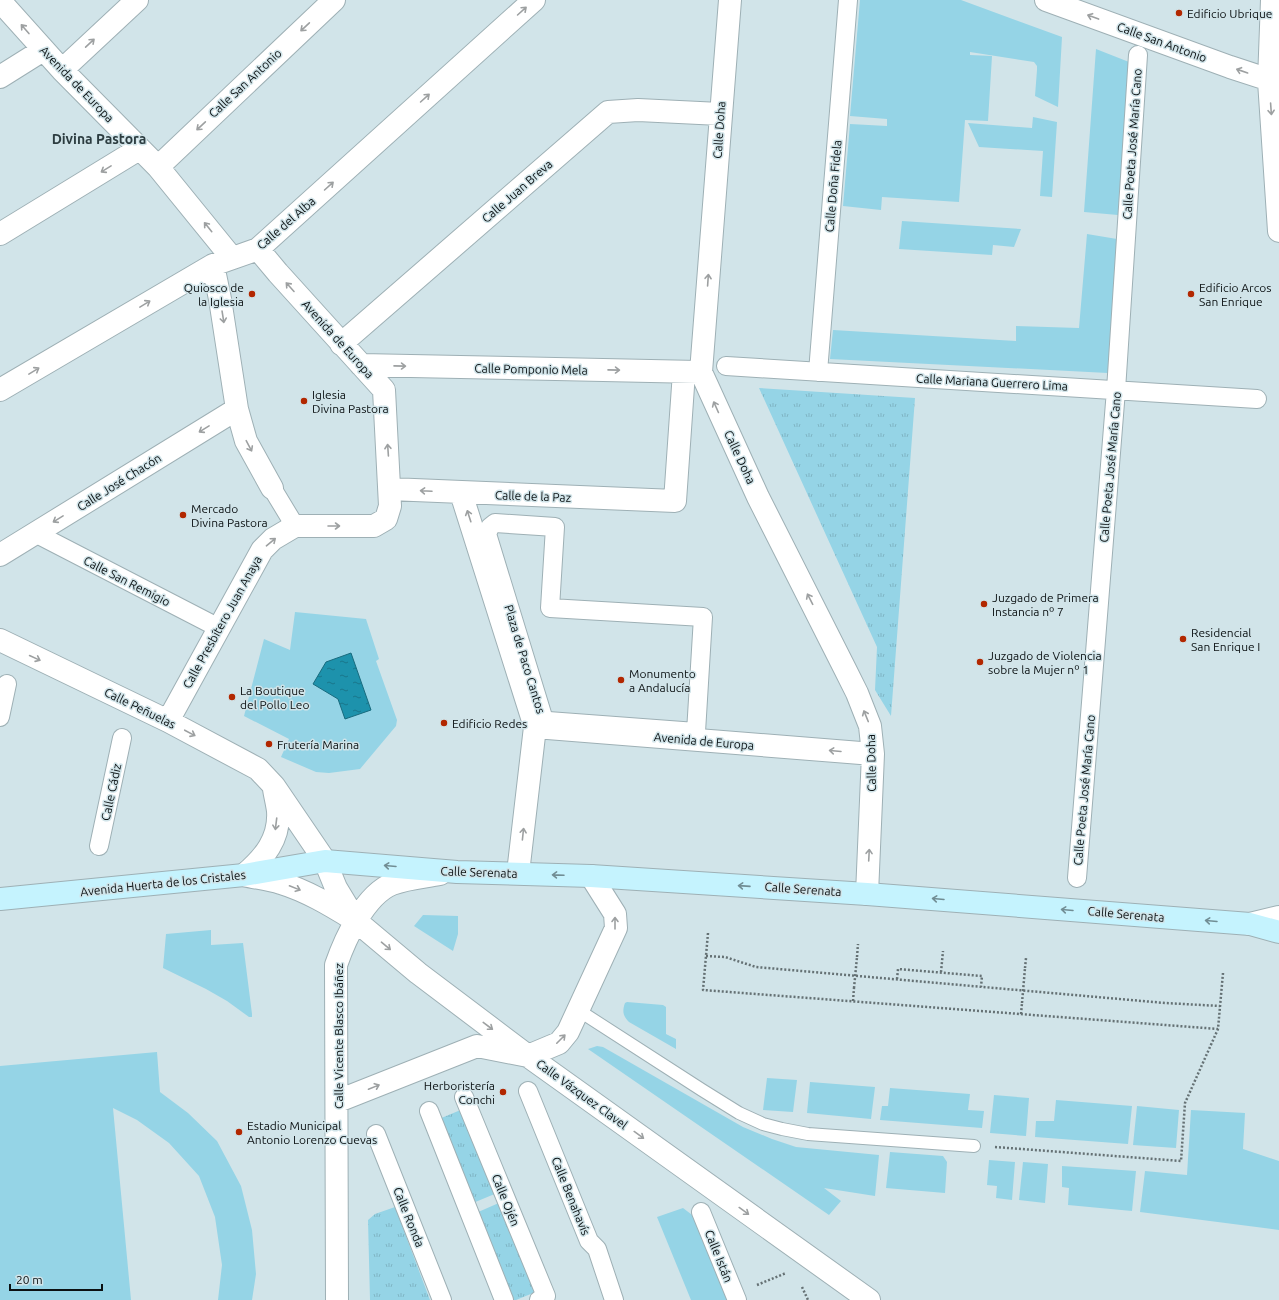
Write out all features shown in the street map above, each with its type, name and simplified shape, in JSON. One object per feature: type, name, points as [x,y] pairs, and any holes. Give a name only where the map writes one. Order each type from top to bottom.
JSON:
[{"type":"main road","name":"Calle Serenata","points":[[325,861],[457,872],[591,876],[867,894],[1250,924],[1279,932]]},
{"type":"main road","name":"Avenida Huerta de los Cristales","points":[[0,899],[244,875],[325,861]]},
{"type":"street","points":[[62,70],[138,0]]},
{"type":"street","name":"Calle San Antonio","points":[[158,167],[334,0]]},
{"type":"street","name":"Calle del Alba","points":[[0,390],[222,261],[258,249],[534,0]]},
{"type":"street","name":"Calle Doha","points":[[730,0],[720,114],[692,372],[758,497],[857,693],[870,726],[874,754],[867,894]]},
{"type":"street","name":"Calle Doña Fidela","points":[[818,372],[848,0]]},
{"type":"street","name":"Calle San Antonio","points":[[1046,0],[1274,82]]},
{"type":"street","points":[[1272,0],[1279,231]]},
{"type":"street","name":"Avenida de Europa","points":[[0,1],[62,70],[158,167],[222,261]]},
{"type":"street","points":[[0,77],[43,50]]},
{"type":"street","name":"Calle Poeta José María Cano","points":[[1077,878],[1116,390],[1138,55]]},
{"type":"street","name":"Calle Juan Breva","points":[[341,344],[608,112],[638,110],[720,114]]},
{"type":"street","points":[[0,234],[139,149]]},
{"type":"street","name":"Avenida de Europa","points":[[258,249],[341,344],[384,390],[390,489],[390,506],[386,519],[374,526],[295,526]]},
{"type":"street","points":[[222,261],[220,299],[237,408],[246,441],[295,526]]},
{"type":"street","name":"Calle Pomponio Mela","points":[[361,366],[692,372]]},
{"type":"street","name":"Calle Mariana Guerrero Lima","points":[[726,366],[1258,399]]},
{"type":"street","name":"Calle de la Paz","points":[[390,489],[675,501],[692,372]]},
{"type":"street","name":"Calle José Chacón","points":[[0,555],[237,408]]},
{"type":"street","points":[[461,493],[535,727],[518,873]]},
{"type":"street","name":"Plaza de Paco Cantos","points":[[495,523],[555,527],[550,608],[703,617],[696,732],[548,721],[543,717],[487,534],[490,527],[495,523]]},
{"type":"street","name":"Calle Presbítero Juan Anaya","points":[[168,721],[262,550],[273,539],[295,526]]},
{"type":"street","name":"Calle San Remigio","points":[[35,533],[219,628]]},
{"type":"street","name":"Calle Peñuelas","points":[[0,640],[168,721],[258,769],[274,786],[325,861]]},
{"type":"street","points":[[0,717],[7,684]]},
{"type":"street","name":"Avenida de Europa","points":[[535,727],[874,754]]},
{"type":"street","name":"Calle Cádiz","points":[[99,846],[122,738]]},
{"type":"street","points":[[244,875],[267,852],[275,834],[278,812],[274,786]]},
{"type":"street","name":"Calle Vázquez Clavel","points":[[325,861],[336,888],[356,921],[418,973],[528,1056],[869,1300]]},
{"type":"street","name":"Calle Vicente Blasco Ibáñez","points":[[337,1300],[338,1101],[336,965],[343,944],[356,921],[377,894],[390,885],[405,880],[457,872]]},
{"type":"street","points":[[244,875],[280,883],[298,889],[321,900],[356,921]]},
{"type":"street","points":[[338,1101],[476,1046],[528,1056],[559,1043],[568,1032],[616,928],[615,914],[591,876]]},
{"type":"street","points":[[1250,924],[1279,917]]},
{"type":"street","name":"Calle Benahavís","points":[[528,1091],[590,1241],[597,1249],[614,1300]]},
{"type":"street","name":"Calle Ojén","points":[[464,1097],[546,1296],[539,1300]]},
{"type":"street","points":[[429,1111],[504,1300]]},
{"type":"street","name":"Calle Ronda","points":[[376,1134],[442,1300]]},
{"type":"street","name":"Calle Istán","points":[[701,1212],[736,1297]]},
{"type":"lane","points":[[578,1010],[702,1090],[739,1112],[763,1124],[808,1134],[974,1146]]},
{"type":"path","points":[[708,933],[703,990],[1218,1029]]},
{"type":"path","points":[[852,1002],[858,944]]},
{"type":"path","points":[[941,972],[943,951]]},
{"type":"path","points":[[706,956],[725,956],[756,967],[1220,1006]]},
{"type":"path","points":[[1021,1014],[1026,958]]},
{"type":"path","points":[[897,979],[898,969],[941,972],[982,976],[981,987]]},
{"type":"path","points":[[974,1146],[1181,1160],[1185,1103],[1218,1029],[1223,973]]},
{"type":"path","points":[[736,1297],[790,1272]]},
{"type":"green space","points":[[860,0],[961,0],[1062,37],[1058,107],[1035,96],[1037,66],[1034,62],[970,52],[970,55],[992,56],[988,121],[965,120],[959,202],[882,197],[881,210],[843,206],[850,124],[887,126],[887,119],[850,116]]},
{"type":"green space","points":[[1096,49],[1129,62],[1118,215],[1084,212]]},
{"type":"green space","points":[[1033,117],[1057,122],[1052,197],[1040,196],[1043,151],[979,147],[968,123],[1032,128]]},
{"type":"green space","points":[[902,221],[1021,229],[1014,247],[993,245],[992,255],[899,249]]},
{"type":"green space","points":[[1087,234],[1117,239],[1108,373],[830,359],[833,330],[1016,341],[1016,326],[1079,328]]},
{"type":"green space","points":[[759,388],[915,398],[891,716],[875,690],[877,647]]},
{"type":"green space","points":[[295,612],[366,619],[379,659],[376,661],[397,720],[396,726],[360,769],[329,773],[316,772],[281,757],[289,739],[244,716],[264,639],[290,650]]},
{"type":"green space","points":[[423,915],[458,916],[458,934],[453,951],[414,926]]},
{"type":"green space","points":[[211,930],[211,945],[243,943],[252,1017],[249,1017],[227,1001],[206,989],[163,968],[166,934]]},
{"type":"green space","points":[[625,1003],[663,1005],[666,1007],[666,1034],[676,1039],[676,1049],[629,1022],[625,1018],[623,1011]]},
{"type":"green space","points":[[597,1046],[603,1047],[743,1127],[772,1139],[796,1147],[879,1155],[875,1196],[824,1188],[841,1201],[829,1215],[588,1049]]},
{"type":"green space","points":[[157,1052],[160,1092],[188,1113],[217,1141],[241,1186],[252,1230],[256,1274],[252,1300],[218,1300],[222,1265],[215,1217],[199,1176],[169,1143],[137,1120],[113,1108],[131,1300],[0,1300],[0,1066]]},
{"type":"green space","points":[[767,1078],[797,1080],[793,1112],[763,1110]]},
{"type":"green space","points":[[810,1082],[875,1087],[871,1119],[807,1113]]},
{"type":"green space","points":[[890,1088],[970,1094],[968,1110],[984,1111],[982,1128],[880,1120],[882,1106],[888,1106]]},
{"type":"green space","points":[[994,1095],[1029,1098],[1026,1136],[990,1133]]},
{"type":"green space","points":[[1056,1100],[1132,1106],[1128,1144],[1035,1137],[1036,1121],[1054,1121]]},
{"type":"green space","points":[[1137,1106],[1179,1110],[1176,1148],[1133,1145]]},
{"type":"green space","points":[[463,1109],[497,1193],[473,1203],[439,1119]]},
{"type":"green space","points":[[1191,1110],[1245,1113],[1243,1149],[1279,1161],[1279,1230],[1140,1212],[1145,1171],[1187,1175]]},
{"type":"green space","points":[[890,1152],[943,1156],[947,1162],[945,1193],[886,1188]]},
{"type":"green space","points":[[989,1160],[1015,1162],[1012,1200],[996,1198],[997,1186],[987,1185]]},
{"type":"green space","points":[[1023,1162],[1048,1164],[1045,1203],[1019,1200]]},
{"type":"green space","points":[[1062,1166],[1136,1171],[1132,1211],[1068,1205],[1069,1188],[1062,1187]]},
{"type":"green space","points":[[501,1202],[538,1291],[516,1300],[511,1300],[476,1213]]},
{"type":"green space","points":[[395,1207],[430,1300],[370,1300],[368,1220],[375,1214]]},
{"type":"green space","points":[[683,1208],[700,1221],[732,1300],[691,1300],[657,1217]]},
{"type":"water","points":[[351,653],[371,710],[345,719],[338,699],[313,684],[326,662]]},
{"type":"place","name":"Edificio Ubrique","points":[[1179,13]]},
{"type":"place","name":"Quiosco de la Iglesia","points":[[252,294]]},
{"type":"place","name":"Edificio Arcos San Enrique","points":[[1191,294]]},
{"type":"place","name":"Iglesia Divina Pastora","points":[[304,401]]},
{"type":"place","name":"Mercado Divina Pastora","points":[[183,515]]},
{"type":"place","name":"Juzgado de Primera Instancia nº 7","points":[[984,604]]},
{"type":"place","name":"Residencial San Enrique I","points":[[1183,639]]},
{"type":"place","name":"Juzgado de Violencia sobre la Mujer nº 1","points":[[980,662]]},
{"type":"place","name":"Monumento a Andalucía","points":[[621,680]]},
{"type":"place","name":"La Boutique del Pollo Leo","points":[[232,697]]},
{"type":"place","name":"Edificio Redes","points":[[444,723]]},
{"type":"place","name":"Frutería Marina","points":[[269,744]]},
{"type":"place","name":"Herboristería Conchi","points":[[503,1092]]},
{"type":"place","name":"Estadio Municipal Antonio Lorenzo Cuevas","points":[[239,1132]]},
{"type":"district","name":"Divina Pastora","points":[[99,139]]}]
